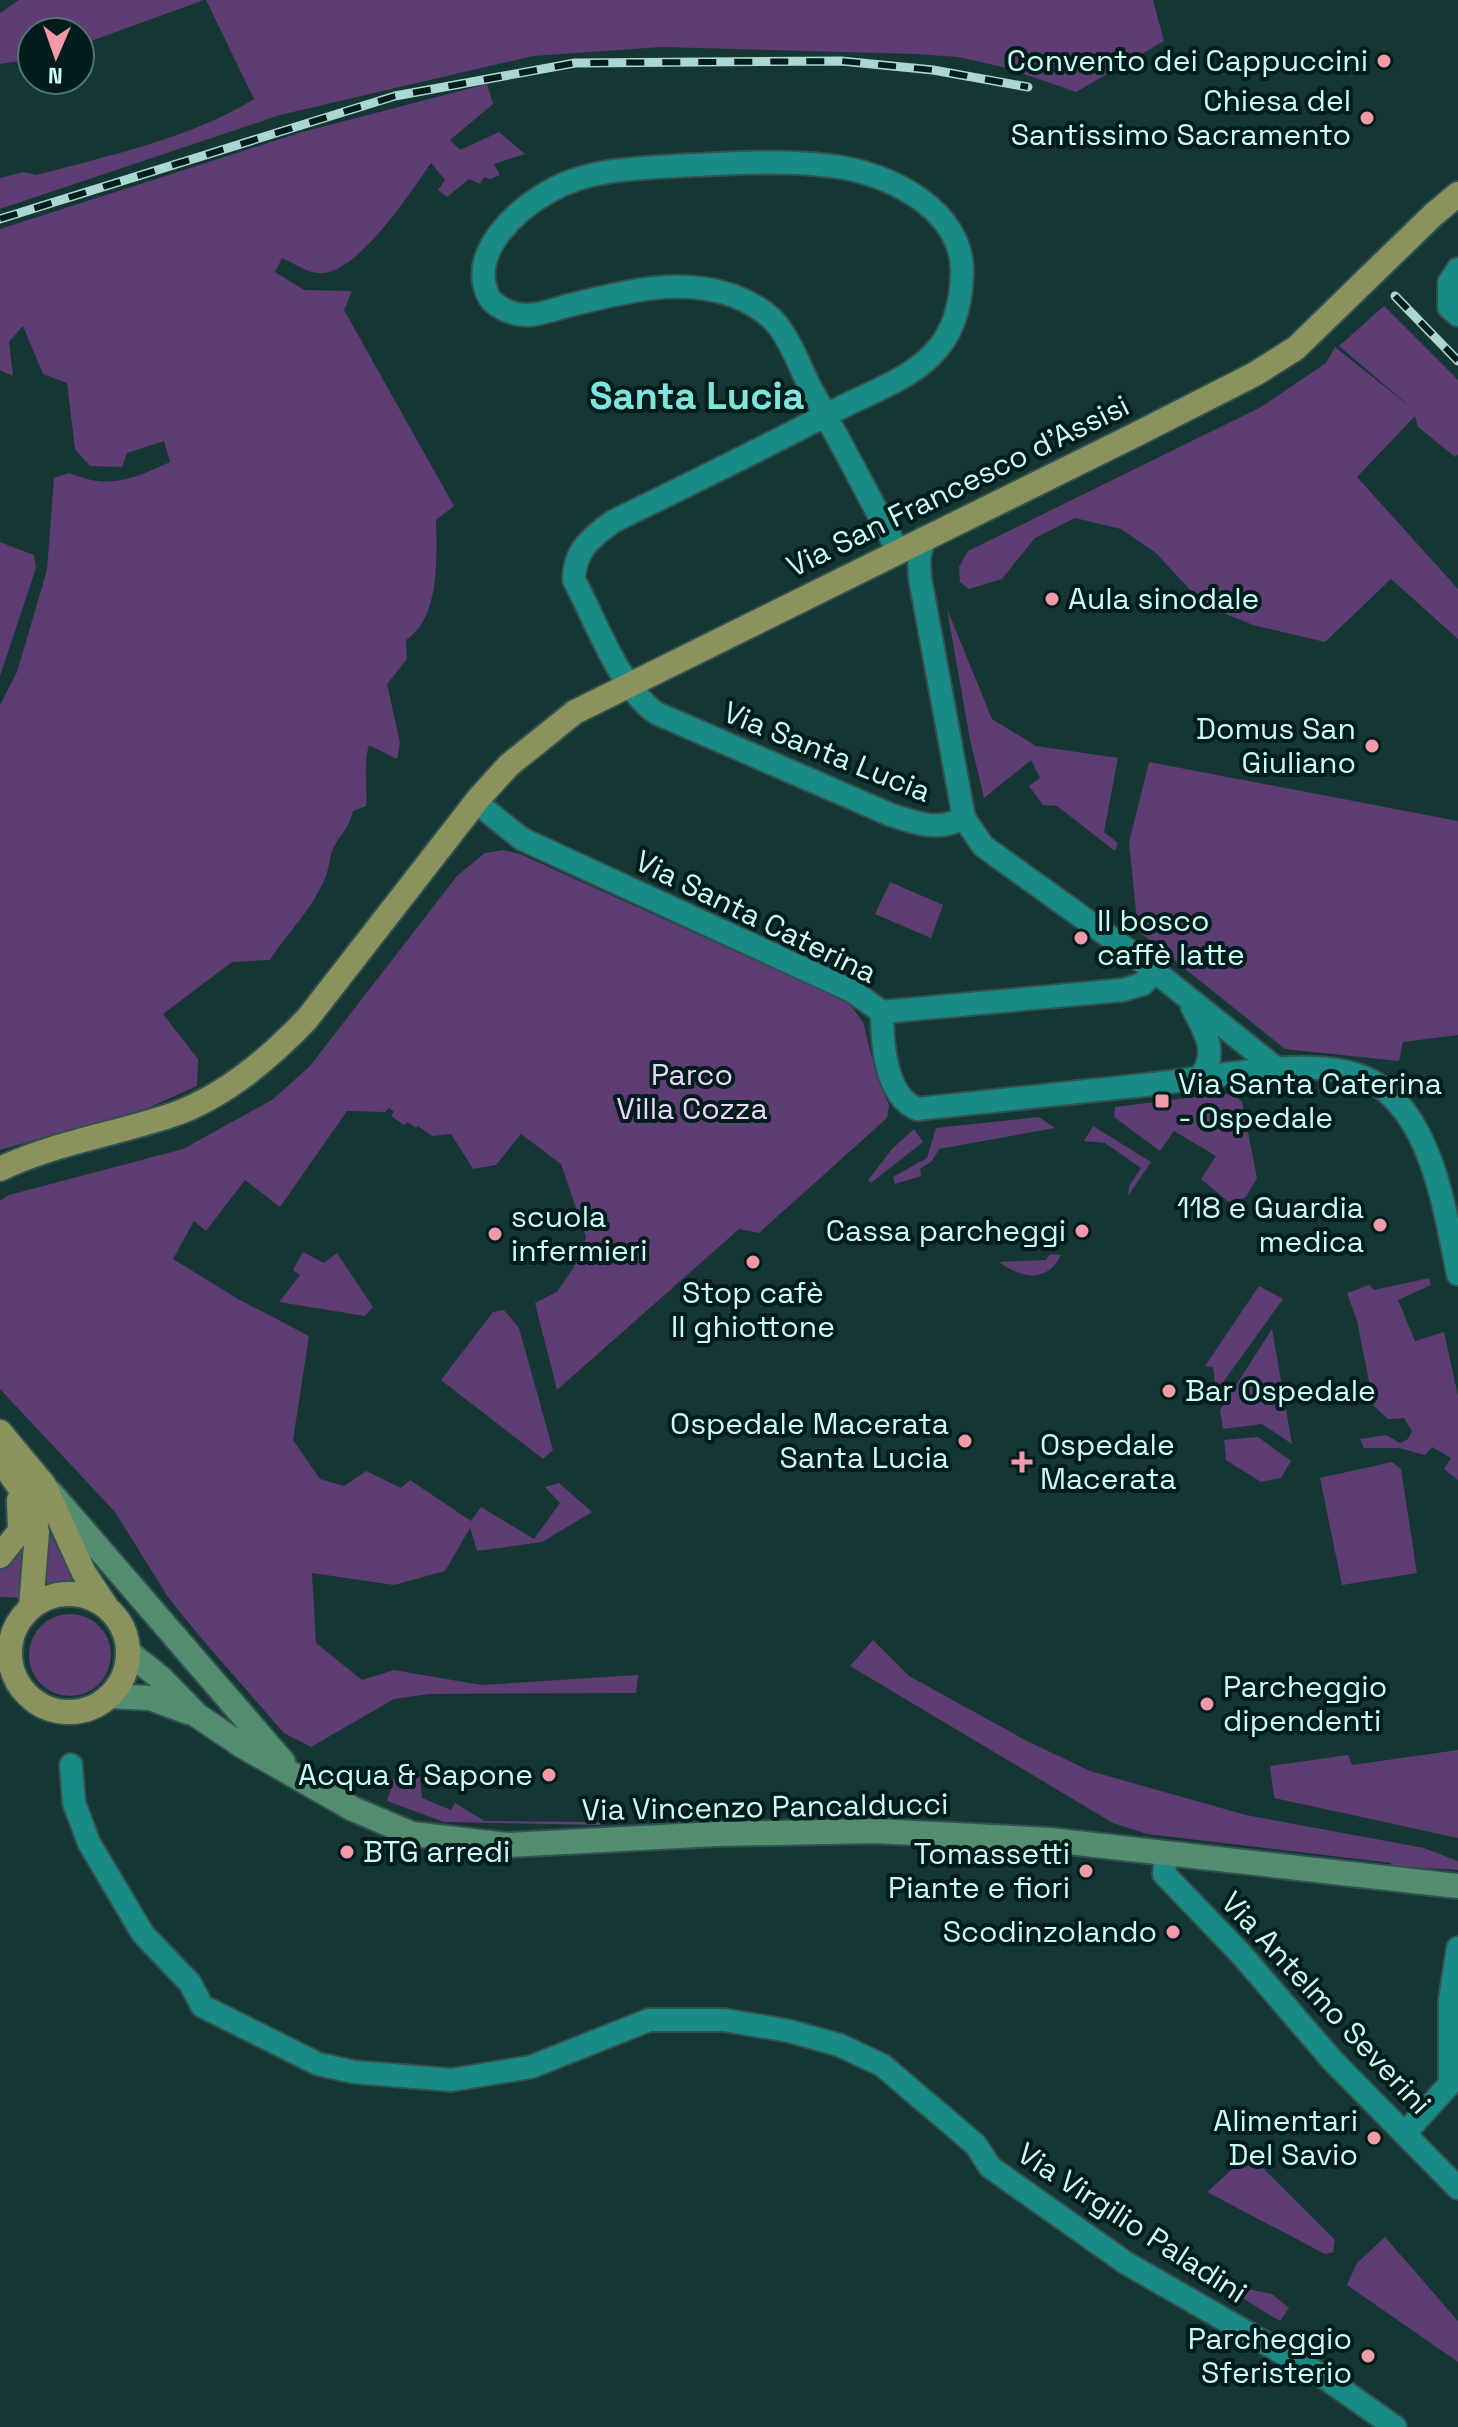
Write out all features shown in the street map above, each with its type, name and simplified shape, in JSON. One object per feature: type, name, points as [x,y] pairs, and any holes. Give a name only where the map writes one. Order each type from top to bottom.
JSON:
[{"type":"main road","name":"Via San Francesco d'Assisi","points":[[478,811],[509,765],[575,712],[1242,380],[1296,348],[1458,194]]},
{"type":"main road","points":[[0,1169],[175,1114],[239,1079],[283,1044],[307,1019],[478,811],[563,734],[630,685]]},
{"type":"main road","points":[[0,1185],[79,1157],[182,1127],[257,1084],[317,1032],[478,811]]},
{"type":"main road","name":"Via Vincenzo Pancalducci","points":[[0,1432],[44,1485],[84,1573],[119,1621],[128,1652],[155,1673],[198,1716]]},
{"type":"main road","points":[[0,1556],[20,1531],[8,1468]]},
{"type":"main road","name":"Via Vincenzo Pancalducci","points":[[8,1468],[33,1507],[37,1532],[5,1660],[28,1696],[56,1711],[88,1709],[109,1696],[150,1698],[198,1716],[375,1821],[412,1834],[507,1845],[717,1834],[875,1831],[1050,1840],[1458,1886]]},
{"type":"main road","points":[[44,1485],[292,1774]]},
{"type":"main road","points":[[17,1611],[61,1594],[94,1599],[107,1608]]},
{"type":"main road","points":[[109,1696],[126,1668],[128,1652]]},
{"type":"street","points":[[826,416],[897,379],[932,356],[952,327],[961,299],[962,265],[953,232],[937,210],[885,181],[836,166],[794,163],[638,168],[599,174],[551,190],[509,222],[492,244],[484,265],[487,294],[502,309],[527,315],[655,287],[699,287],[735,296],[776,323],[898,551]]},
{"type":"street","points":[[1458,269],[1449,293],[1449,307],[1458,315]]},
{"type":"street","name":"Via Santa Lucia","points":[[826,416],[614,521],[585,544],[574,562],[574,580],[630,685],[643,703],[677,724],[891,815],[934,826],[964,818],[983,846],[1277,1069]]},
{"type":"street","points":[[924,538],[919,558],[920,578],[964,818]]},
{"type":"street","name":"Via Santa Caterina","points":[[478,811],[522,839],[852,991],[882,1012],[882,1047],[898,1092],[917,1109],[1277,1069]]},
{"type":"street","points":[[882,1012],[1123,990],[1143,984],[1153,972]]},
{"type":"street","name":"Via Santa Lucia","points":[[1189,1001],[1209,1044],[1211,1058],[1199,1078]]},
{"type":"street","points":[[1277,1069],[1358,1074],[1395,1100],[1420,1138],[1427,1157],[1458,1274]]},
{"type":"street","name":"Via Virgilio Paladini","points":[[71,1765],[74,1803],[107,1876],[143,1934],[190,1983],[202,2006],[318,2064],[354,2072],[451,2080],[531,2067],[649,2020],[724,2020],[789,2031],[839,2045],[882,2065],[976,2145],[990,2167],[1126,2263],[1321,2375],[1395,2427]]},
{"type":"street","name":"Via Antelmo Severini","points":[[1166,1853],[1164,1874],[1241,1954],[1332,2060],[1455,2180]]},
{"type":"street","points":[[1405,2133],[1450,2084],[1458,1948]]},
{"type":"green space","points":[[19,0],[204,0],[96,39],[96,16],[16,16],[16,62],[0,64],[0,13]]},
{"type":"green space","points":[[206,0],[1153,0],[1164,41],[1076,92],[1007,68],[958,57],[915,54],[661,47],[533,56],[280,115],[0,209],[0,178],[23,172],[37,175],[148,144],[203,125],[254,99]]},
{"type":"green space","points":[[487,84],[493,104],[450,140],[460,150],[499,132],[525,154],[494,164],[500,175],[490,179],[484,177],[480,184],[469,179],[447,197],[438,190],[445,180],[431,163],[386,225],[343,266],[317,273],[282,258],[275,272],[304,290],[352,291],[344,310],[454,506],[436,520],[437,551],[431,602],[417,630],[406,640],[407,659],[387,684],[400,743],[397,759],[369,745],[366,806],[353,811],[334,847],[320,890],[270,960],[232,962],[163,1014],[198,1059],[197,1086],[148,1108],[0,1150],[0,705],[17,672],[47,570],[54,478],[69,473],[97,481],[121,480],[170,462],[164,441],[127,453],[122,467],[90,466],[75,449],[67,383],[43,374],[23,326],[9,342],[13,376],[0,370],[0,229],[302,132]]},
{"type":"green space","points":[[1384,306],[1458,380],[1458,454],[1455,457],[1418,427],[1415,416],[1357,477],[1458,589],[1458,639],[1391,579],[1325,642],[1253,625],[1204,605],[1156,553],[1121,529],[1075,518],[1035,538],[1002,579],[969,589],[960,582],[959,567],[968,551],[1261,407],[1326,363],[1335,347],[1414,410],[1339,346]]},
{"type":"green space","points":[[0,542],[34,555],[36,568],[0,676]]},
{"type":"green space","points":[[947,609],[992,719],[1036,746],[1118,758],[1104,832],[1118,843],[1115,851],[1057,806],[1043,805],[1029,786],[1040,778],[1031,760],[984,798],[970,740]]},
{"type":"green space","points":[[1149,762],[1458,821],[1458,1035],[1403,1042],[1399,1061],[1285,1049],[1138,931],[1129,842]]},
{"type":"green space","name":"Parco Villa Cozza","points":[[503,850],[520,854],[849,1003],[863,1022],[877,1078],[889,1105],[887,1118],[759,1233],[739,1229],[557,1390],[535,1303],[557,1292],[578,1261],[586,1237],[561,1164],[521,1134],[496,1165],[473,1169],[451,1134],[432,1136],[418,1126],[416,1128],[407,1122],[404,1125],[391,1116],[394,1112],[389,1108],[385,1112],[347,1111],[280,1207],[245,1180],[206,1231],[194,1221],[173,1259],[238,1299],[309,1336],[293,1440],[320,1479],[344,1486],[366,1471],[401,1488],[410,1480],[471,1521],[481,1507],[534,1539],[560,1503],[545,1487],[559,1483],[592,1512],[542,1542],[477,1551],[470,1528],[445,1571],[394,1585],[312,1573],[316,1643],[362,1680],[394,1670],[481,1685],[638,1675],[636,1693],[429,1694],[394,1699],[311,1747],[284,1733],[201,1638],[168,1597],[115,1512],[0,1389],[0,1201],[9,1195],[183,1149],[272,1100],[310,1066],[457,876],[485,853]]},
{"type":"green space","points":[[890,882],[943,905],[931,938],[875,914]]},
{"type":"green space","points":[[1233,1094],[1242,1102],[1257,1178],[1246,1197],[1231,1204],[1201,1179],[1216,1156],[1174,1131],[1160,1151],[1114,1117],[1115,1107]]},
{"type":"green space","points":[[1039,1117],[1055,1128],[939,1149],[932,1161],[920,1169],[921,1176],[895,1184],[893,1177],[927,1158],[936,1128]]},
{"type":"green space","points":[[1093,1126],[1151,1162],[1128,1196],[1129,1186],[1141,1168],[1105,1143],[1084,1141]]},
{"type":"green space","points":[[914,1129],[923,1142],[871,1183],[868,1180],[892,1149]]},
{"type":"green space","points":[[303,1252],[324,1263],[337,1253],[373,1307],[365,1316],[279,1302],[300,1275],[293,1270]]},
{"type":"green space","points":[[1050,1254],[1061,1255],[1049,1270],[1041,1274],[1025,1275],[999,1262],[1046,1260]]},
{"type":"green space","points":[[1429,1278],[1431,1285],[1398,1300],[1415,1341],[1444,1332],[1458,1396],[1458,1480],[1444,1469],[1451,1458],[1432,1447],[1425,1455],[1399,1448],[1364,1448],[1360,1439],[1386,1435],[1400,1443],[1408,1439],[1412,1431],[1404,1418],[1388,1419],[1374,1406],[1357,1321],[1347,1293],[1369,1285],[1374,1290]]},
{"type":"green space","points":[[1259,1286],[1283,1299],[1216,1392],[1213,1367],[1205,1366]]},
{"type":"green space","points":[[504,1310],[519,1328],[553,1450],[543,1459],[441,1380],[493,1312]]},
{"type":"green space","points":[[1272,1329],[1292,1444],[1262,1424],[1223,1429],[1220,1410]]},
{"type":"green space","points":[[1258,1437],[1291,1461],[1281,1478],[1261,1482],[1226,1460],[1224,1440]]},
{"type":"green space","points":[[1392,1462],[1401,1469],[1417,1573],[1342,1585],[1320,1478]]},
{"type":"green space","points":[[41,1508],[54,1542],[79,1586],[40,1590]]},
{"type":"green space","points":[[27,1541],[23,1598],[0,1597],[0,1565]]},
{"type":"green space","points":[[70,1614],[86,1617],[99,1626],[108,1639],[111,1655],[108,1671],[99,1684],[86,1693],[70,1696],[54,1693],[41,1684],[32,1671],[29,1655],[32,1639],[41,1626],[54,1617]]},
{"type":"green space","points":[[873,1640],[909,1676],[1027,1741],[1090,1771],[1246,1815],[1424,1848],[1458,1861],[1458,1870],[1391,1866],[1391,1863],[1147,1834],[1113,1823],[850,1666]]},
{"type":"green space","points":[[1458,1750],[1458,1838],[1274,1798],[1270,1766],[1348,1755],[1352,1765]]},
{"type":"green space","points":[[420,1777],[422,1798],[451,1810],[455,1803],[485,1821],[600,1822],[601,1825],[444,1822],[387,1801],[394,1779]]},
{"type":"green space","points":[[1240,2153],[1248,2153],[1335,2240],[1333,2252],[1325,2254],[1207,2192],[1238,2164]]},
{"type":"green space","points":[[1385,2237],[1458,2321],[1458,2362],[1347,2285],[1357,2263]]},
{"type":"green space","points":[[1233,2286],[1272,2294],[1289,2308],[1280,2321],[1229,2290]]},
{"type":"railway","points":[[0,219],[395,96],[575,63],[841,61],[933,70],[1028,87]]},
{"type":"railway","points":[[1395,296],[1458,361]]},
{"type":"place","name":"Convento dei Cappuccini","points":[[1384,61]]},
{"type":"place","name":"Chiesa del Santissimo Sacramento","points":[[1367,118]]},
{"type":"place","name":"Aula sinodale","points":[[1052,599]]},
{"type":"place","name":"Domus San Giuliano","points":[[1372,746]]},
{"type":"place","name":"Il bosco caffè latte","points":[[1081,938]]},
{"type":"place","name":"Via Santa Caterina - Ospedale","points":[[1162,1101]]},
{"type":"place","name":"118 e Guardia medica","points":[[1380,1225]]},
{"type":"place","name":"Cassa parcheggi","points":[[1082,1231]]},
{"type":"place","name":"scuola infermieri","points":[[495,1234]]},
{"type":"place","name":"Stop cafè Il ghiottone","points":[[753,1262]]},
{"type":"place","name":"Bar Ospedale","points":[[1169,1391]]},
{"type":"place","name":"Ospedale Macerata Santa Lucia","points":[[965,1441]]},
{"type":"place","name":"Ospedale Macerata","points":[[1022,1462]]},
{"type":"place","name":"Parcheggio dipendenti","points":[[1207,1704]]},
{"type":"place","name":"Acqua & Sapone","points":[[549,1775]]},
{"type":"place","name":"BTG arredi","points":[[347,1852]]},
{"type":"place","name":"Tomassetti Piante e fiori","points":[[1086,1871]]},
{"type":"place","name":"Scodinzolando","points":[[1173,1932]]},
{"type":"place","name":"Alimentari Del Savio","points":[[1374,2138]]},
{"type":"place","name":"Parcheggio Sferisterio","points":[[1368,2356]]},
{"type":"district","name":"Santa Lucia","points":[[697,396]]}]
